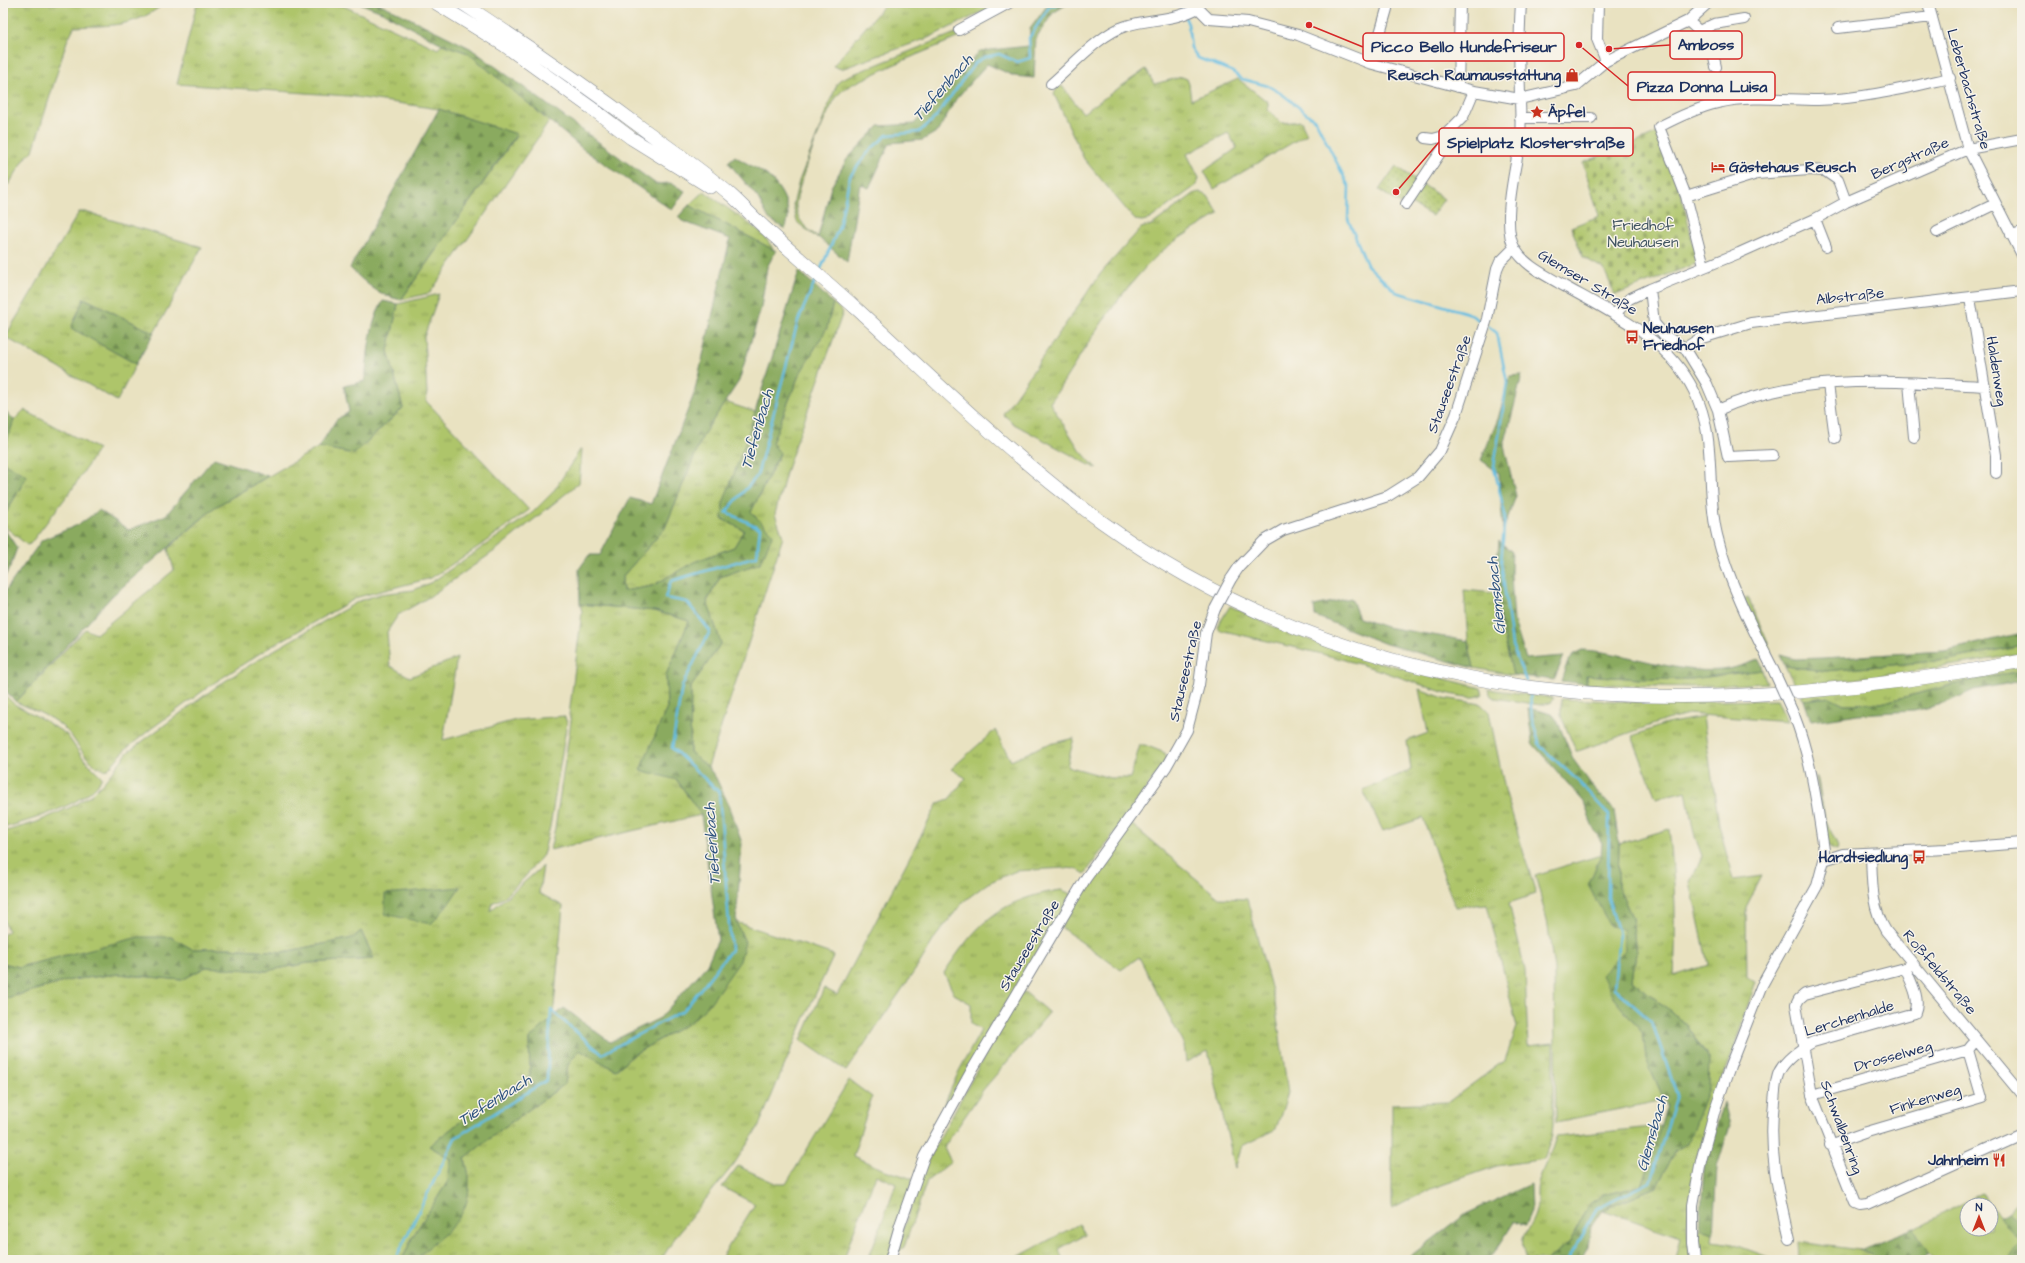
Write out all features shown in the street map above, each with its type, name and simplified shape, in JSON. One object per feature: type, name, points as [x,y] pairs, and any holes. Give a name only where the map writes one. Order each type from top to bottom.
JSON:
[{"type":"main road","points":[[436,3],[504,45],[636,142],[749,212]]},
{"type":"main road","points":[[462,3],[621,112],[713,180],[861,312],[955,401],[1068,497],[1135,544],[1195,582],[1248,608],[1324,639],[1389,660],[1446,674],[1522,687],[1584,694],[1688,696],[1813,690],[1921,678],[2022,661]]},
{"type":"street","points":[[959,30],[1009,3]]},
{"type":"street","points":[[1458,87],[1460,3]]},
{"type":"street","points":[[1514,248],[1510,232],[1510,202],[1520,144],[1519,31],[1521,3]]},
{"type":"street","points":[[1598,3],[1597,39],[1606,61]]},
{"type":"street","points":[[1051,84],[1105,37],[1122,28],[1178,17],[1194,7],[1209,19],[1248,22],[1298,35],[1369,63],[1474,91],[1520,100],[1576,86],[1606,61],[1688,20],[1708,3]]},
{"type":"street","name":"Leberbachstraße","points":[[1928,3],[1950,78],[1968,149],[2022,255]]},
{"type":"street","points":[[1369,63],[1380,37],[1387,8]]},
{"type":"street","points":[[1838,28],[1932,17]]},
{"type":"street","points":[[1688,20],[1699,31],[1714,24],[1744,19]]},
{"type":"street","points":[[1707,27],[1716,67]]},
{"type":"street","points":[[1704,266],[1686,196],[1659,127],[1687,113],[1718,103],[1752,98],[1818,100],[1859,96],[1950,78]]},
{"type":"street","points":[[1425,138],[1432,139],[1444,136],[1463,117],[1474,91]]},
{"type":"street","points":[[1520,118],[1591,118]]},
{"type":"street","points":[[1406,204],[1444,147],[1444,136]]},
{"type":"street","name":"Bergstraße","points":[[1616,313],[1629,299],[1650,289],[1739,253],[1815,219],[1846,202],[1968,149],[2022,139]]},
{"type":"street","points":[[1686,196],[1757,174],[1808,170],[1825,171],[1838,180],[1846,202]]},
{"type":"street","points":[[1936,232],[1995,204]]},
{"type":"street","points":[[1815,219],[1826,247]]},
{"type":"street","points":[[2012,235],[2022,232]]},
{"type":"street","name":"Glemser Straße","points":[[1514,248],[1530,266],[1616,313],[1676,362],[1690,384],[1701,407],[1709,444],[1717,535],[1734,583],[1794,715],[1804,743],[1812,779],[1824,850],[1824,860],[1818,886],[1761,987],[1715,1109],[1700,1161],[1693,1205],[1693,1243],[1695,1260]]},
{"type":"street","name":"Stauseestraße","points":[[890,1260],[900,1225],[924,1157],[972,1070],[1086,878],[1175,754],[1187,730],[1198,685],[1206,633],[1215,609],[1231,579],[1239,567],[1264,541],[1283,530],[1388,496],[1418,478],[1440,451],[1450,431],[1486,324],[1497,269],[1500,262],[1514,248]]},
{"type":"street","points":[[1650,289],[1654,324],[1665,336],[1685,348],[1706,384],[1718,410],[1728,458],[1773,455]]},
{"type":"street","name":"Albstraße","points":[[1685,348],[1699,339],[1751,323],[1822,313],[2022,292]]},
{"type":"street","name":"Haldenweg","points":[[1970,298],[1996,455],[1996,474]]},
{"type":"street","points":[[1718,410],[1733,403],[1770,393],[1828,384],[1863,381],[1985,386]]},
{"type":"street","points":[[1909,383],[1914,437]]},
{"type":"street","points":[[1828,384],[1835,438]]},
{"type":"street","points":[[1824,860],[1843,854],[2022,843]]},
{"type":"street","name":"Roßfeldstraße","points":[[1871,853],[1872,891],[1878,918],[1886,931],[1909,965],[1976,1038],[2022,1095]]},
{"type":"street","name":"Schwalbenring","points":[[1909,965],[1812,993],[1799,999],[1796,1012],[1804,1046],[1812,1095],[1830,1145],[1855,1203],[1860,1205],[1867,1204],[1887,1196],[2022,1134]]},
{"type":"street","name":"Lerchenhalde","points":[[1789,1239],[1773,1162],[1771,1128],[1775,1088],[1780,1071],[1804,1046],[1915,1013],[1918,1004],[1909,965]]},
{"type":"street","points":[[1968,1050],[1976,1038]]},
{"type":"street","name":"Drosselweg","points":[[1812,1095],[1968,1050]]},
{"type":"street","name":"Finkenweg","points":[[1830,1145],[1982,1098],[1968,1050]]},
{"type":"green space","points":[[3,3],[165,3],[143,17],[122,24],[74,27],[67,41],[33,151],[26,157],[9,184],[5,185],[3,183]]},
{"type":"green space","points":[[197,3],[337,3],[438,49],[442,44],[468,53],[549,122],[430,293],[401,300],[517,135],[439,109],[348,96],[177,84]]},
{"type":"green space","points":[[359,3],[379,3],[470,48],[656,184],[670,183],[685,191],[672,210],[583,149],[468,53],[442,44],[382,12]]},
{"type":"green space","points":[[886,3],[1001,3],[928,38],[841,69],[833,66]]},
{"type":"green space","points":[[1049,3],[1069,3],[1053,13],[1036,38],[1034,78],[1014,76],[987,64],[956,99],[938,131],[923,140],[890,143],[869,188],[860,184],[847,262],[818,237],[831,187],[847,159],[879,126],[914,124],[980,51],[1029,46],[1030,29]]},
{"type":"green space","points":[[958,32],[962,36],[904,60],[850,86],[842,91],[834,101],[820,130],[806,168],[800,185],[796,207],[801,221],[806,228],[818,237],[817,238],[797,222],[793,205],[799,181],[837,84],[841,79]]},
{"type":"green space","points":[[1146,69],[1154,84],[1182,77],[1187,79],[1191,100],[1238,79],[1268,102],[1268,110],[1282,123],[1301,121],[1307,134],[1214,189],[1204,171],[1237,148],[1228,133],[1187,154],[1199,178],[1197,185],[1150,219],[1142,221],[1135,220],[1084,159],[1054,94],[1057,88],[1062,86],[1083,113]]},
{"type":"green space","points":[[439,109],[517,134],[401,300],[379,292],[367,284],[350,268]]},
{"type":"green space","name":"Friedhof Neuhausen","points":[[1657,133],[1681,193],[1698,263],[1615,295],[1604,269],[1583,257],[1571,227],[1599,216],[1583,163],[1609,152],[1612,154]]},
{"type":"green space","points":[[735,156],[768,176],[776,185],[788,209],[785,229],[769,219],[758,198],[728,162]]},
{"type":"green space","points":[[1396,166],[1444,199],[1432,216],[1409,203],[1402,205],[1379,190]]},
{"type":"green space","points":[[704,191],[762,233],[774,250],[689,205]]},
{"type":"green space","points":[[1200,192],[1208,196],[1219,214],[1173,242],[1144,269],[1114,305],[1050,403],[1079,449],[1097,469],[1014,424],[1003,414],[1101,273],[1141,228],[1152,225],[1195,193]]},
{"type":"green space","points":[[689,205],[776,251],[767,267],[761,308],[739,381],[703,435],[665,528],[622,577],[623,591],[652,586],[694,562],[734,547],[744,530],[722,519],[723,503],[746,441],[799,271],[833,303],[827,328],[799,375],[772,443],[780,453],[751,512],[773,534],[760,563],[720,577],[707,601],[721,643],[691,687],[690,752],[708,767],[716,778],[726,799],[742,843],[736,922],[745,942],[740,961],[708,1006],[689,1023],[636,1053],[616,1070],[579,1050],[568,1064],[565,1084],[503,1128],[465,1158],[469,1176],[469,1192],[462,1214],[448,1230],[421,1254],[418,1260],[402,1260],[413,1236],[448,1181],[451,1159],[429,1146],[469,1115],[530,1076],[529,1039],[564,1008],[610,1042],[660,1018],[706,966],[718,940],[701,815],[677,780],[640,770],[667,708],[666,675],[689,621],[655,611],[580,604],[579,569],[589,555],[600,555],[630,498],[651,504],[694,394],[730,239],[682,221],[678,217]]},
{"type":"green space","points":[[79,212],[85,212],[202,247],[154,333],[84,298],[72,328],[136,364],[117,401],[5,337]]},
{"type":"green space","points":[[439,294],[424,337],[427,394],[426,401],[529,510],[478,547],[431,578],[358,597],[265,650],[214,683],[152,728],[126,749],[108,769],[97,767],[91,762],[69,733],[58,723],[16,702],[85,629],[96,634],[174,570],[168,549],[215,507],[319,447],[354,454],[403,408],[388,351],[398,304]]},
{"type":"green space","points":[[84,298],[154,333],[136,364],[71,328]]},
{"type":"green space","points":[[383,301],[398,304],[388,351],[403,408],[354,454],[319,447],[336,420],[349,412],[344,386],[365,381],[368,350],[372,330],[378,310]]},
{"type":"green space","points":[[833,303],[843,312],[787,469],[775,514],[783,537],[708,767],[690,752],[691,687],[721,643],[707,602],[720,577],[760,563],[772,534],[751,512],[780,454],[772,443],[799,375],[827,328]]},
{"type":"green space","points":[[1522,375],[1504,446],[1516,496],[1503,530],[1499,473],[1481,460],[1498,419],[1510,376]]},
{"type":"green space","points":[[725,402],[755,412],[722,519],[744,530],[734,547],[694,562],[652,586],[623,591],[622,577],[665,528],[703,435]]},
{"type":"green space","points":[[3,408],[14,420],[3,452]]},
{"type":"green space","points":[[24,410],[98,449],[73,488],[30,544],[27,545],[3,525],[3,518],[27,476],[3,462],[3,452],[14,420]]},
{"type":"green space","points":[[580,450],[582,450],[579,483],[496,550],[429,597],[398,615],[387,632],[390,666],[410,677],[457,658],[443,740],[516,720],[564,716],[567,722],[550,827],[543,855],[524,878],[503,898],[492,903],[490,911],[543,866],[539,893],[563,906],[553,1018],[529,1040],[530,1076],[469,1115],[429,1146],[451,1159],[448,1181],[413,1236],[402,1260],[3,1260],[3,999],[71,980],[118,974],[182,980],[206,967],[266,971],[308,963],[374,959],[361,931],[353,938],[283,952],[229,948],[192,949],[171,937],[65,956],[19,967],[3,963],[3,935],[8,931],[3,921],[3,832],[37,822],[71,807],[92,794],[105,781],[128,752],[216,687],[264,656],[359,601],[380,594],[414,590],[432,582],[532,513],[553,492]]},
{"type":"green space","points":[[214,458],[268,476],[215,507],[112,596],[16,702],[3,688],[3,594],[42,540],[80,524],[99,510],[129,530],[166,515]]},
{"type":"green space","points":[[3,462],[27,476],[3,518]]},
{"type":"green space","points":[[3,527],[17,548],[10,567],[3,580]]},
{"type":"green space","points":[[1499,541],[1512,552],[1511,574],[1514,621],[1526,659],[1564,656],[1554,680],[1513,675],[1494,593]]},
{"type":"green space","points":[[1464,590],[1494,593],[1513,675],[1474,668],[1468,641]]},
{"type":"green space","points":[[1748,597],[1771,650],[1770,652],[1767,651],[1744,599]]},
{"type":"green space","points":[[1351,598],[1359,618],[1386,627],[1468,641],[1474,668],[1386,644],[1315,616],[1314,606]]},
{"type":"green space","points":[[580,604],[655,611],[690,621],[666,675],[667,708],[643,765],[677,780],[701,815],[550,850],[555,828],[571,721],[569,715],[582,612]]},
{"type":"green space","points":[[1230,606],[1274,627],[1358,657],[1481,688],[1483,694],[1477,697],[1457,695],[1433,689],[1360,664],[1220,630],[1217,627]]},
{"type":"green space","points":[[2022,633],[2022,645],[1948,660],[1825,671],[1785,666],[1780,655],[1795,659],[1944,651]]},
{"type":"green space","points":[[2022,645],[2022,653],[1966,663],[1909,672],[1795,685],[1785,666],[1825,671],[1948,660]]},
{"type":"green space","points":[[1582,650],[1617,655],[1686,669],[1703,670],[1721,670],[1760,660],[1762,670],[1691,679],[1640,679],[1586,675],[1586,684],[1561,681],[1570,659],[1577,652]]},
{"type":"green space","points":[[2022,666],[2022,671],[1972,680],[1881,703],[1844,704],[1829,697],[1804,700],[1801,695]]},
{"type":"green space","points":[[1762,670],[1767,683],[1689,687],[1586,684],[1586,675],[1640,679],[1691,679]]},
{"type":"green space","points":[[2022,671],[2022,681],[1974,690],[1943,704],[1914,711],[1859,714],[1811,721],[1804,700],[1830,697],[1844,704],[1881,703],[1972,680]]},
{"type":"green space","points":[[1419,689],[1444,698],[1481,704],[1489,712],[1505,790],[1536,894],[1509,903],[1525,970],[1528,1046],[1553,1043],[1553,1124],[1552,1136],[1544,1159],[1497,1166],[1433,1188],[1392,1209],[1392,1104],[1448,1102],[1505,1060],[1517,1027],[1487,904],[1455,907],[1423,818],[1383,831],[1363,790],[1411,770],[1407,741],[1428,733]]},
{"type":"green space","points":[[1488,689],[1554,698],[1550,703],[1540,705],[1495,698],[1491,696]]},
{"type":"green space","points":[[3,693],[14,704],[66,734],[84,759],[102,777],[96,786],[86,795],[73,803],[43,816],[3,828]]},
{"type":"green space","points":[[1561,699],[1642,702],[1777,700],[1787,722],[1688,714],[1666,720],[1576,751],[1561,716]]},
{"type":"green space","points":[[1528,708],[1552,714],[1557,720],[1573,759],[1593,787],[1614,810],[1619,844],[1618,887],[1632,917],[1636,953],[1632,980],[1685,1023],[1709,1060],[1708,1088],[1688,1143],[1676,1150],[1656,1188],[1602,1210],[1591,1227],[1588,1247],[1581,1260],[1546,1260],[1570,1242],[1589,1205],[1604,1195],[1641,1186],[1667,1106],[1646,1059],[1643,1034],[1614,999],[1601,974],[1610,926],[1588,885],[1601,855],[1602,843],[1592,826],[1584,802],[1532,743]]},
{"type":"green space","points":[[1703,717],[1719,824],[1733,880],[1762,876],[1746,907],[1747,978],[1756,981],[1698,1155],[1692,1181],[1687,1228],[1691,1260],[1676,1260],[1681,1237],[1602,1210],[1656,1188],[1676,1150],[1688,1143],[1709,1059],[1685,1023],[1632,980],[1636,953],[1632,917],[1618,887],[1619,844],[1669,829],[1675,902],[1674,976],[1708,965],[1690,882],[1702,856],[1694,834],[1686,791],[1656,798],[1632,736],[1666,724]]},
{"type":"green space","points":[[995,730],[1011,761],[1042,746],[1074,738],[1067,766],[1110,778],[1130,778],[1140,745],[1145,745],[1165,753],[1167,759],[1085,874],[1077,869],[1064,868],[1016,871],[988,883],[964,901],[936,936],[918,966],[846,1071],[801,1040],[824,988],[837,995],[938,803],[949,799],[966,778],[951,769]]},
{"type":"green space","points":[[1816,777],[1818,780],[1825,819],[1838,846],[1837,850],[1830,847],[1827,842]]},
{"type":"green space","points":[[1130,823],[1219,898],[1247,899],[1275,1002],[1288,1093],[1276,1129],[1242,1146],[1235,1168],[1208,1051],[1186,1062],[1184,1045],[1139,957],[1121,970],[1060,927],[1089,880]]},
{"type":"green space","points":[[1601,855],[1588,885],[1610,926],[1623,929],[1625,950],[1602,974],[1614,999],[1643,1034],[1646,1059],[1664,1100],[1556,1122],[1554,970],[1547,920],[1535,875]]},
{"type":"green space","points":[[460,887],[447,906],[431,924],[385,914],[385,894]]},
{"type":"green space","points":[[1061,890],[1072,894],[986,1035],[921,1157],[959,1071],[981,1030],[971,1024],[971,1004],[954,994],[944,973],[968,940],[979,927],[992,916],[1006,907],[1022,900],[1040,894]]},
{"type":"green space","points":[[736,922],[834,955],[808,1010],[758,1128],[734,1164],[676,1236],[661,1260],[418,1260],[469,1178],[465,1158],[503,1128],[565,1084],[568,1064],[580,1049],[616,1070],[636,1053],[689,1023],[745,942]]},
{"type":"green space","points":[[361,931],[374,959],[308,963],[266,971],[206,967],[182,980],[118,974],[71,980],[3,999],[3,963],[19,967],[139,937],[171,937],[192,949],[229,948],[283,952],[353,938]]},
{"type":"green space","points":[[1020,992],[1025,992],[1049,1013],[983,1090],[944,1147],[951,1162],[927,1181],[904,1247],[898,1252],[904,1226],[928,1159]]},
{"type":"green space","points":[[849,1080],[872,1097],[853,1156],[882,1169],[913,1179],[889,1260],[868,1260],[896,1184],[876,1175],[851,1238],[844,1260],[720,1260],[755,1204],[722,1187],[738,1166],[777,1184],[786,1184]]},
{"type":"green space","points":[[1724,1102],[1730,1125],[1717,1167],[1713,1233],[1700,1229],[1704,1167]]},
{"type":"green space","points":[[1661,1126],[1641,1186],[1604,1195],[1589,1205],[1570,1242],[1546,1260],[1526,1260],[1523,1245],[1524,1235],[1535,1214],[1538,1184],[1556,1137]]},
{"type":"green space","points":[[1530,1184],[1531,1211],[1525,1225],[1514,1222],[1490,1260],[1405,1260],[1466,1214]]},
{"type":"green space","points":[[1982,1193],[1985,1197],[1974,1197]]},
{"type":"green space","points":[[2022,1197],[2022,1225],[2008,1212]]},
{"type":"green space","points":[[1959,1205],[1959,1237],[1999,1237],[1999,1215],[2020,1243],[2007,1260],[1935,1260],[1928,1254],[1914,1229]]},
{"type":"green space","points":[[2008,1212],[2022,1225],[2022,1260],[2007,1260],[2019,1243],[2000,1217]]},
{"type":"green space","points":[[1079,1224],[1085,1234],[1059,1249],[1063,1260],[1012,1260]]},
{"type":"green space","points":[[1700,1229],[1713,1233],[1712,1241],[1733,1244],[1776,1260],[1700,1260],[1698,1237]]},
{"type":"green space","points":[[1914,1229],[1928,1254],[1924,1260],[1884,1260],[1860,1250]]},
{"type":"green space","points":[[1797,1242],[1860,1250],[1884,1260],[1798,1260]]},
{"type":"waterway","name":"Tiefenbach","points":[[820,271],[839,227],[850,176],[870,150],[887,135],[919,132],[935,118],[975,63],[985,57],[999,54],[1017,62],[1030,58],[1029,38],[1049,7],[1059,3]]},
{"type":"waterway","name":"Glemsbach","points":[[1176,3],[1180,5],[1183,12]]},
{"type":"waterway","name":"Glemsbach","points":[[1185,17],[1188,24],[1191,48],[1198,58],[1231,71],[1242,79],[1268,86],[1282,94],[1316,121],[1349,187],[1348,219],[1367,265],[1396,292],[1468,313],[1483,323]]},
{"type":"waterway","name":"Tiefenbach","points":[[395,1260],[455,1138],[547,1080],[551,1010],[602,1054],[684,1010],[731,950],[719,792],[672,748],[682,686],[710,631],[687,602],[665,598],[671,581],[757,556],[760,528],[726,512],[757,476],[798,321],[816,279]]},
{"type":"waterway","name":"Glemsbach","points":[[1488,326],[1497,333],[1507,382],[1494,467],[1505,515],[1501,563],[1512,645],[1526,681]]},
{"type":"waterway","name":"Glemsbach","points":[[1530,692],[1532,719],[1540,746],[1577,780],[1609,815],[1608,898],[1619,934],[1614,988],[1652,1022],[1677,1095],[1650,1182],[1597,1209],[1567,1260]]},
{"type":"place","name":"Picco Bello Hundefriseur","points":[[1309,25]]},
{"type":"place","name":"Pizza Donna Luisa","points":[[1579,45]]},
{"type":"place","name":"Amboss","points":[[1609,49]]},
{"type":"place","name":"Reusch Raumausstattung","points":[[1572,75]]},
{"type":"place","name":"Äpfel","points":[[1537,112]]},
{"type":"place","name":"Gästehaus Reusch","points":[[1718,167]]},
{"type":"place","name":"Spielplatz Klosterstraße","points":[[1396,192]]},
{"type":"place","name":"Neuhausen Friedhof","points":[[1632,337]]},
{"type":"place","name":"Hardtsiedlung","points":[[1919,857]]},
{"type":"place","name":"Jahnheim","points":[[1999,1160]]}]
